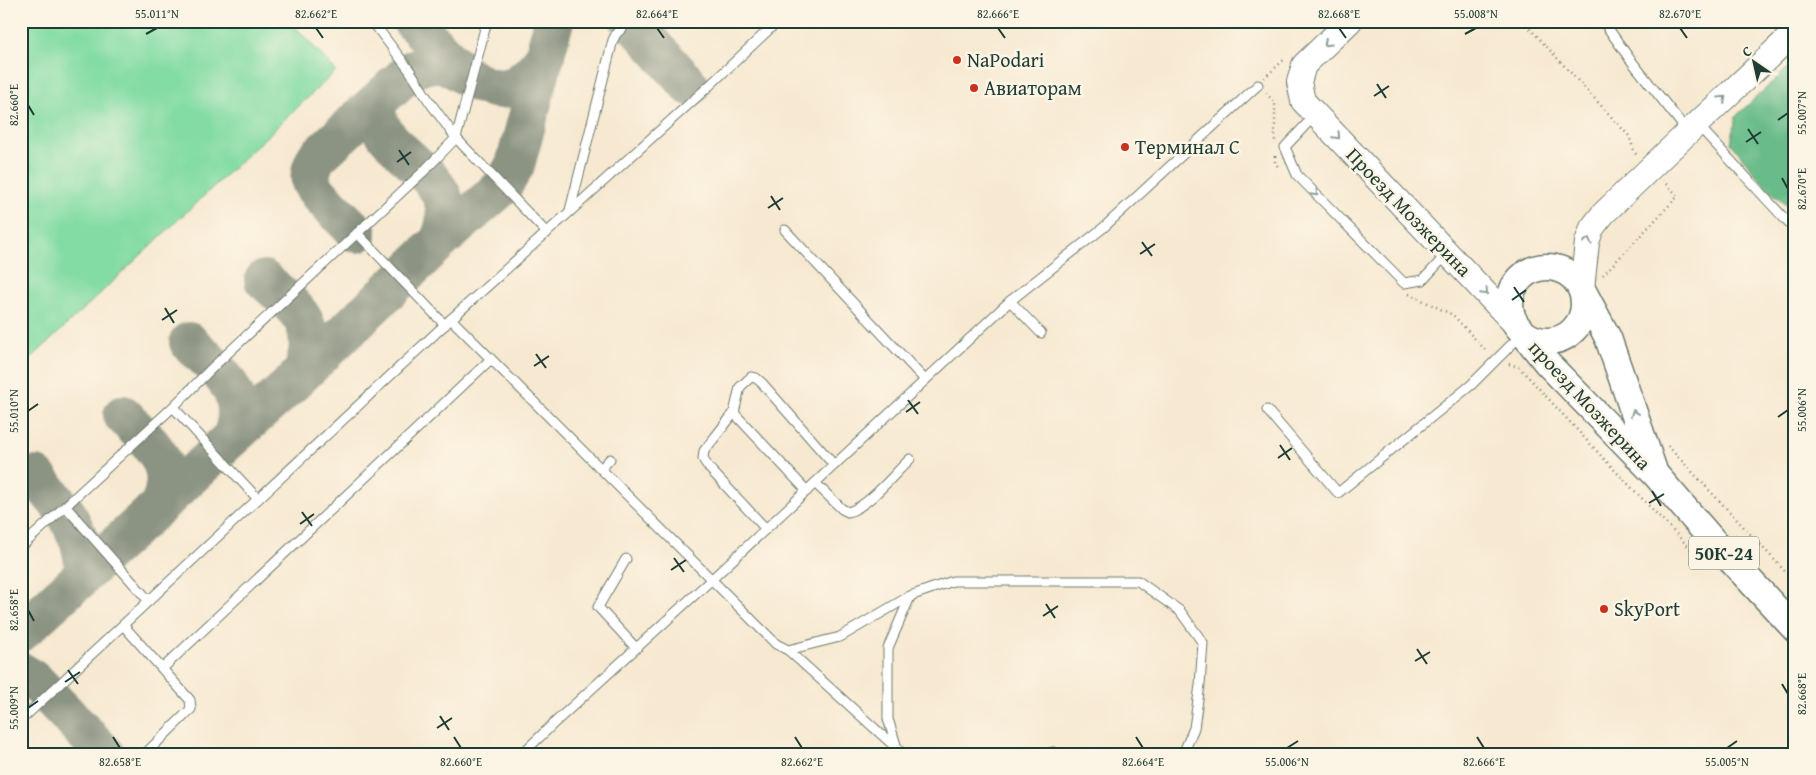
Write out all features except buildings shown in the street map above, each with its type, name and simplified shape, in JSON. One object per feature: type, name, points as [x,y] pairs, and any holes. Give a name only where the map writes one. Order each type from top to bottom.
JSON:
[{"type":"main road","name":"Проезд Мозжерина","points":[[1554,267],[1575,279],[1590,284],[1585,301],[1584,314],[1579,325],[1570,334],[1559,340],[1546,342],[1534,340],[1519,329],[1510,312],[1513,288],[1520,278],[1530,270],[1554,267]]},
{"type":"main road","name":"проезд Мозжерина","points":[[1590,284],[1656,475]]},
{"type":"main road","name":"проезд Мозжерина","points":[[1519,329],[1547,363],[1656,475],[1795,629]]},
{"type":"street","points":[[1310,107],[1299,82],[1304,65],[1350,21]]},
{"type":"street","points":[[1590,284],[1587,242],[1592,228],[1603,214],[1652,168],[1789,29]]},
{"type":"street","name":"Проезд Мозжерина","points":[[1310,107],[1519,329]]},
{"type":"lane","points":[[372,21],[410,71],[456,138],[547,233]]},
{"type":"lane","points":[[21,547],[423,172],[456,138],[487,21]]},
{"type":"lane","points":[[570,210],[613,40],[629,21]]},
{"type":"lane","points":[[21,720],[448,322],[702,93],[778,21]]},
{"type":"lane","points":[[1603,21],[1629,58],[1692,128],[1795,230]]},
{"type":"lane","points":[[522,754],[807,491],[1010,300],[1103,228],[1258,84]]},
{"type":"lane","points":[[1310,107],[1285,146],[1297,175],[1404,283],[1423,280],[1448,253]]},
{"type":"lane","points":[[785,230],[925,380]]},
{"type":"lane","points":[[357,233],[448,322],[491,359],[776,644],[788,650],[900,751]]},
{"type":"lane","points":[[1010,300],[1041,333]]},
{"type":"lane","points":[[1267,410],[1338,493],[1471,385],[1495,360],[1519,329]]},
{"type":"lane","points":[[163,668],[491,359]]},
{"type":"lane","points":[[766,529],[709,468],[703,459],[704,451],[734,413],[740,387],[751,377],[756,378],[834,465]]},
{"type":"lane","points":[[173,407],[258,499]]},
{"type":"lane","points":[[734,413],[807,491]]},
{"type":"lane","points":[[601,469],[610,459]]},
{"type":"lane","points":[[815,483],[842,509],[848,512],[865,503],[910,459]]},
{"type":"lane","points":[[66,507],[149,601]]},
{"type":"lane","points":[[626,559],[598,607],[636,648]]},
{"type":"lane","points":[[788,650],[840,637],[910,596],[953,581],[1138,581],[1180,611],[1203,643],[1194,728],[1183,754]]},
{"type":"lane","points":[[900,751],[888,719],[888,648],[910,596]]},
{"type":"lane","points":[[124,625],[186,693],[190,700],[191,708],[145,754]]},
{"type":"lane","points":[[1046,754],[1053,752],[1056,754]]},
{"type":"path","points":[[1523,21],[1629,136],[1635,153],[1678,196],[1590,284]]},
{"type":"path","points":[[1258,84],[1275,103],[1275,146]]},
{"type":"path","points":[[1275,155],[1275,163],[1282,170]]},
{"type":"path","points":[[1405,292],[1453,314],[1495,360],[1519,366],[1705,565]]},
{"type":"path","points":[[1663,441],[1795,582]]},
{"type":"green space","points":[[21,21],[290,21],[336,71],[21,368]]},
{"type":"green space","points":[[1795,61],[1795,212],[1766,188],[1731,143],[1736,116]]},
{"type":"taxiway","points":[[412,21],[465,75]]},
{"type":"taxiway","points":[[21,632],[287,388],[438,243],[502,187],[515,165],[554,21]]},
{"type":"taxiway","points":[[630,21],[690,86]]},
{"type":"taxiway","points":[[357,233],[313,187],[311,175],[316,158],[410,71],[416,68],[429,64],[443,64],[450,66],[477,83],[499,89],[509,88],[527,78],[545,57],[545,53]]},
{"type":"taxiway","points":[[376,103],[379,122],[389,138],[433,182],[443,199],[446,219],[438,243]]},
{"type":"taxiway","points":[[264,280],[287,300],[303,319],[309,342],[308,355],[303,372]]},
{"type":"taxiway","points":[[189,342],[220,373],[234,395],[237,407],[237,421],[232,437]]},
{"type":"taxiway","points":[[123,415],[152,445],[164,466],[166,478],[159,506]]},
{"type":"taxiway","points":[[36,476],[67,514],[80,542],[85,566],[78,581]]},
{"type":"taxiway","points":[[21,672],[36,682],[105,754]]},
{"type":"place","name":"NaPodari","points":[[957,60]]},
{"type":"place","name":"Авиаторам","points":[[974,88]]},
{"type":"place","name":"Терминал С","points":[[1125,147]]},
{"type":"place","name":"SkyPort","points":[[1604,609]]}]
